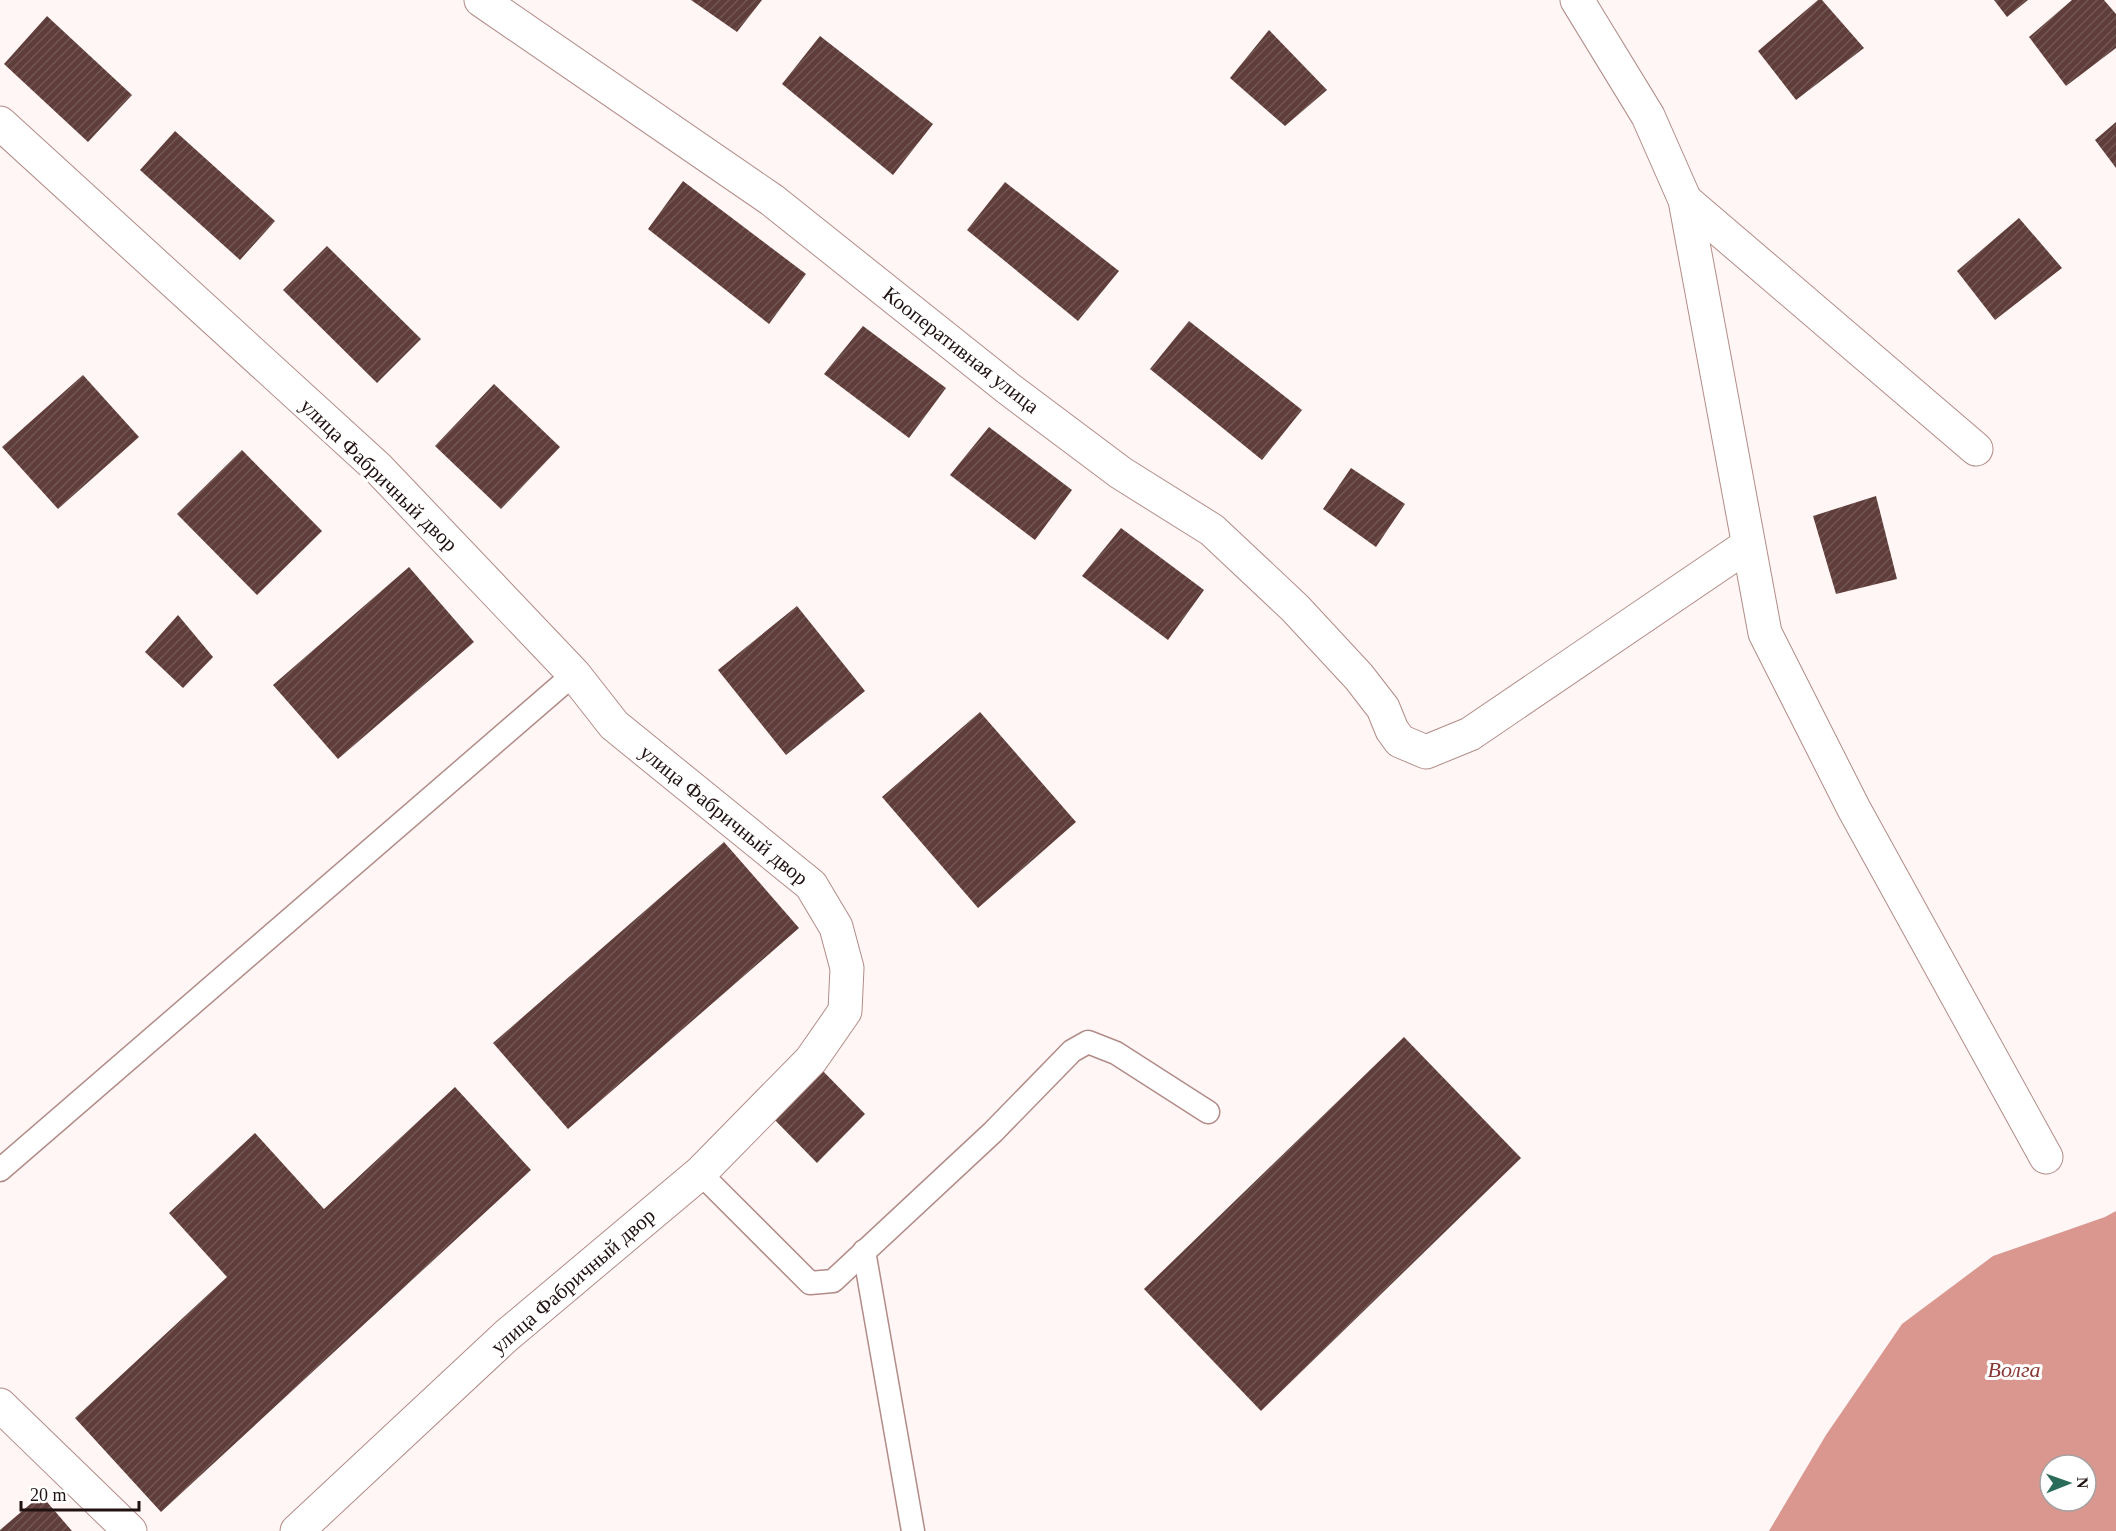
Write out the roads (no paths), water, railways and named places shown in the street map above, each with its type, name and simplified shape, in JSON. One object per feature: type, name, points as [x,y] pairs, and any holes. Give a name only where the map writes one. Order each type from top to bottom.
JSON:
[{"type":"street","name":"Кооперативная улица","points":[[481,0],[772,200],[1009,389],[1121,472],[1212,530],[1295,608],[1359,677],[1383,708],[1392,730],[1400,741],[1426,752],[1470,734],[1748,545]]},
{"type":"street","points":[[1577,0],[1648,116],[1685,200],[1764,633],[1854,809],[2046,1157]]},
{"type":"street","name":"улица Фабричный двор","points":[[0,123],[379,469],[574,674],[614,725],[811,885],[836,927],[847,968],[845,1011],[811,1060],[700,1173],[506,1336],[297,1531]]},
{"type":"street","points":[[1685,200],[1976,449]]},
{"type":"street","points":[[0,1405],[130,1531]]},
{"type":"lane","points":[[0,1170],[574,674]]},
{"type":"lane","points":[[700,1173],[810,1283],[832,1281],[993,1132],[1072,1051],[1088,1042],[1116,1053],[1208,1112]]},
{"type":"lane","points":[[864,1251],[913,1531]]},
{"type":"water","name":"Волга","points":[[2116,1211],[2116,1531],[1769,1531],[1826,1435],[1902,1324],[1993,1256],[2105,1217]]}]
